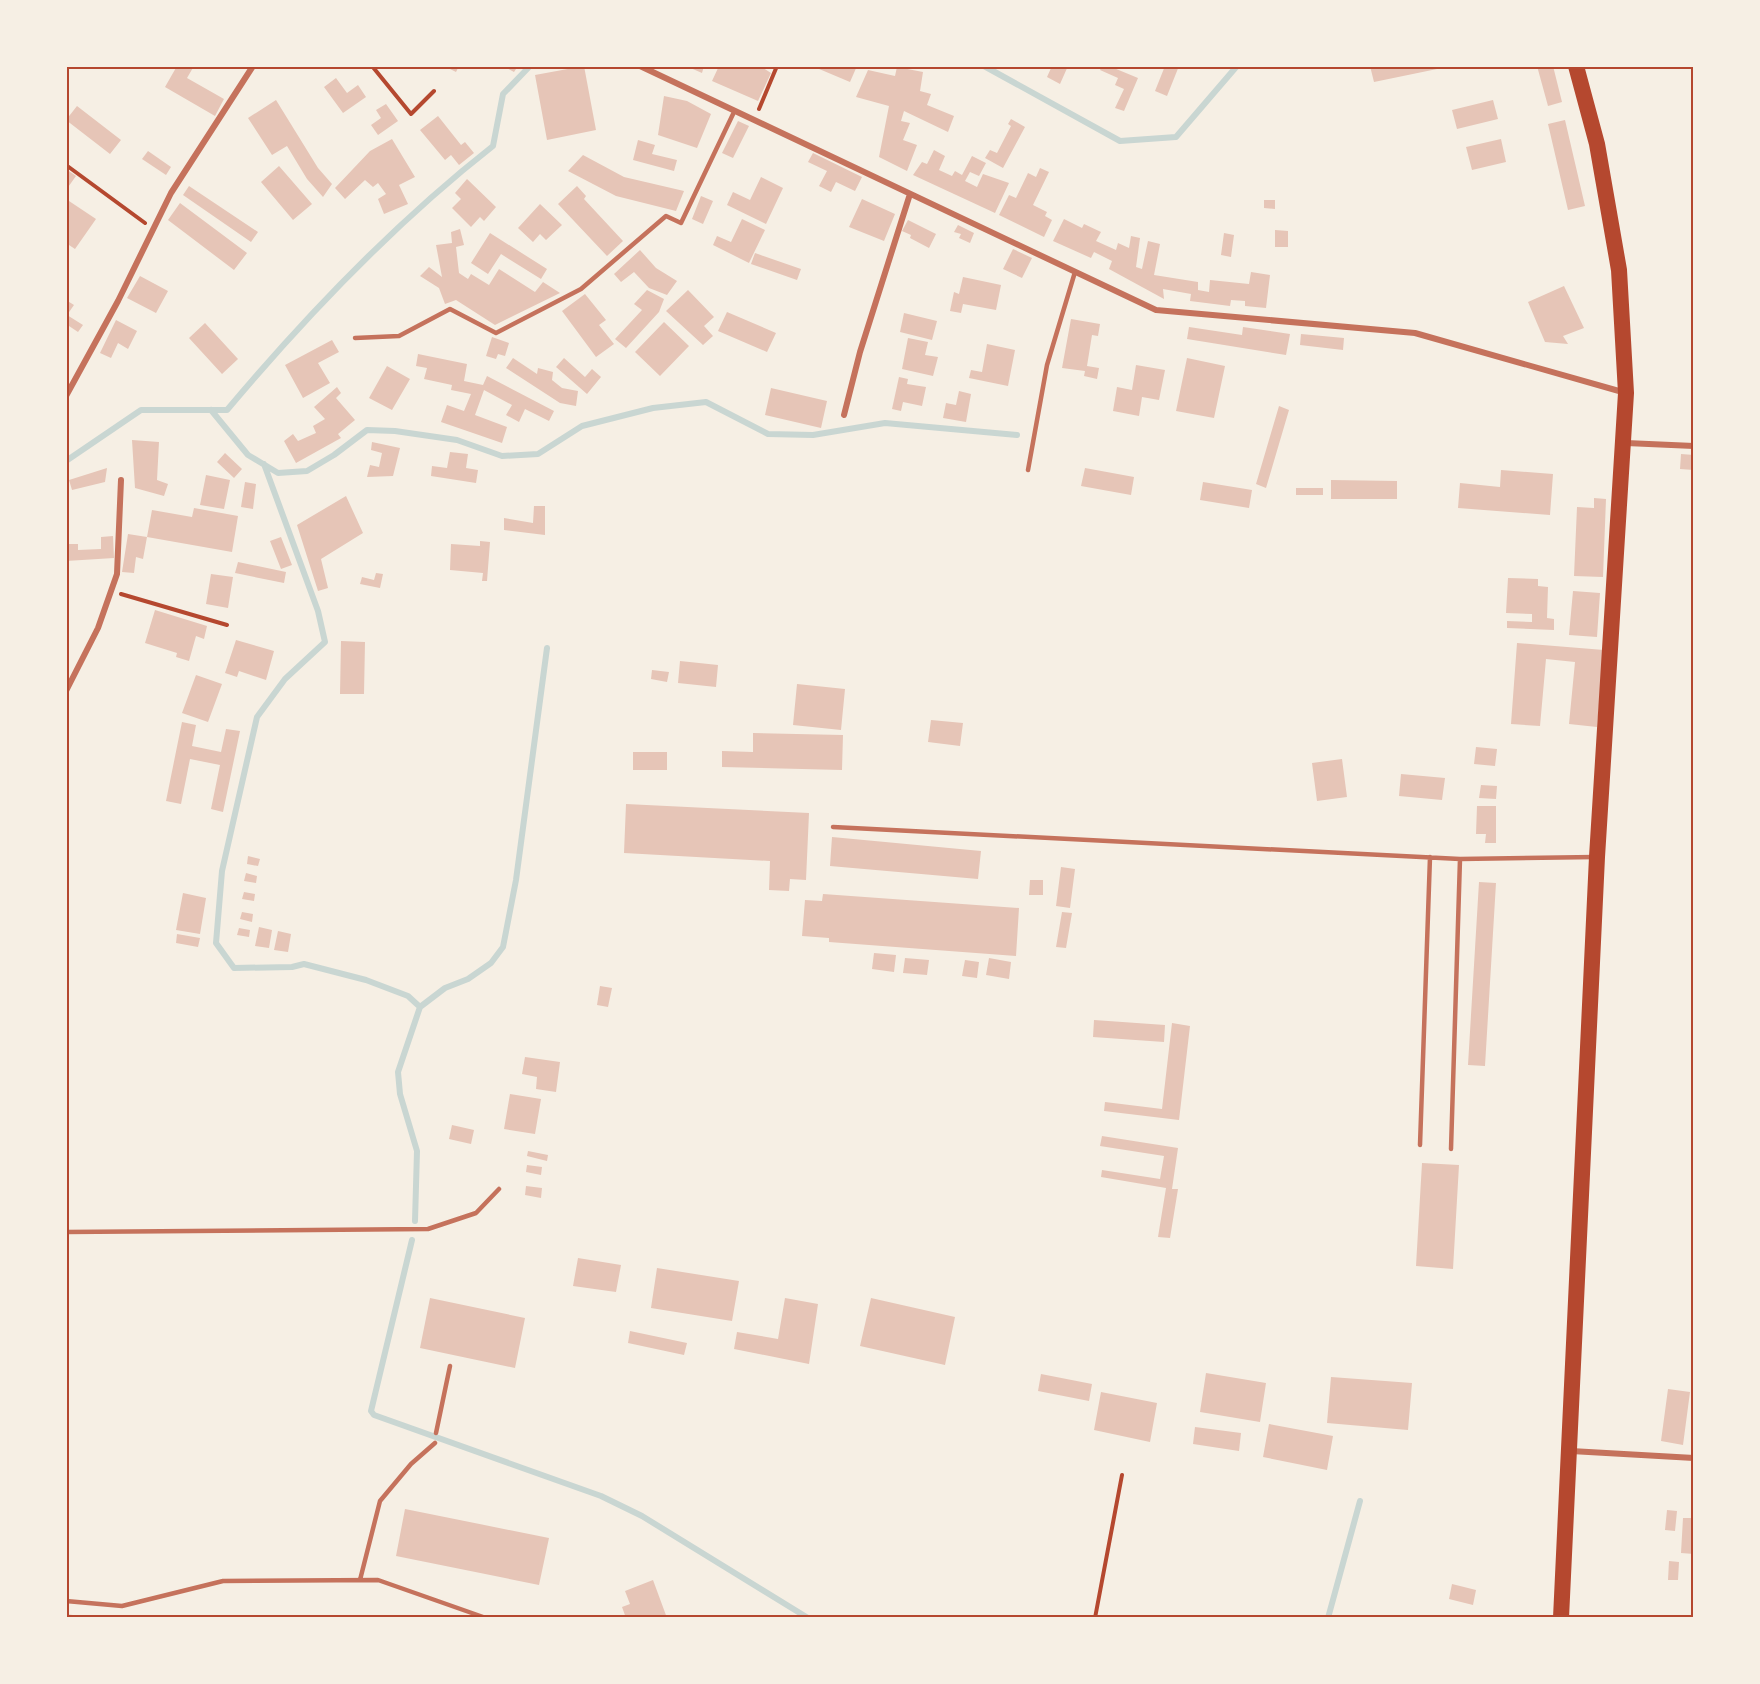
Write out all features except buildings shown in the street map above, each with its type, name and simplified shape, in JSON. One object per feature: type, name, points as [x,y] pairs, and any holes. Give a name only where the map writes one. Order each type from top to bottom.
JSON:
[{"type":"highway","points":[[1561,1618],[1597,857],[1626,393],[1619,270],[1597,144],[1576,66]]},
{"type":"street","points":[[67,393],[107,322],[171,193],[253,66]]},
{"type":"street","points":[[640,66],[1156,310],[1414,333],[1626,393]]},
{"type":"street","points":[[844,416],[860,352],[910,194]]},
{"type":"street","points":[[1624,442],[1694,446]]},
{"type":"street","points":[[66,691],[98,628],[117,574],[121,480]]},
{"type":"street","points":[[1568,1450],[1694,1458]]},
{"type":"lane","points":[[355,338],[399,336],[450,309],[496,333],[581,289],[666,216],[681,223],[734,111]]},
{"type":"lane","points":[[1028,470],[1047,364],[1075,272]]},
{"type":"lane","points":[[833,827],[1460,859],[1597,857]]},
{"type":"lane","points":[[1420,1145],[1430,857]]},
{"type":"lane","points":[[1451,1149],[1460,859]]},
{"type":"lane","points":[[66,1232],[428,1229],[476,1213],[499,1189]]},
{"type":"lane","points":[[436,1433],[450,1366]]},
{"type":"lane","points":[[360,1580],[380,1500],[411,1464],[435,1443]]},
{"type":"lane","points":[[66,1602],[122,1606],[223,1581],[378,1580],[486,1618]]},
{"type":"path","points":[[372,66],[411,114],[434,91]]},
{"type":"path","points":[[754,121],[777,66]]},
{"type":"path","points":[[66,165],[153,229]]},
{"type":"path","points":[[111,591],[227,625]]},
{"type":"path","points":[[1095,1618],[1122,1475]]},
{"type":"waterway","points":[[66,461],[141,410],[227,410],[288,340],[353,271],[422,206],[493,146],[503,94],[530,66]]},
{"type":"waterway","points":[[984,66],[1120,141],[1176,137],[1237,66]]},
{"type":"waterway","points":[[211,410],[248,455],[278,473],[307,471],[334,455],[367,430],[395,431],[457,440],[502,456],[538,454],[582,426],[653,408],[706,402],[768,434],[813,435],[885,423],[1017,435]]},
{"type":"waterway","points":[[264,464],[318,611],[325,642],[285,679],[257,717],[222,871],[216,943],[234,968],[292,967],[304,964],[366,980],[408,996],[420,1007],[398,1072],[400,1094],[417,1151],[415,1221]]},
{"type":"waterway","points":[[420,1007],[445,988],[468,979],[491,963],[503,947],[516,880],[547,648]]},
{"type":"waterway","points":[[412,1240],[371,1411],[374,1415],[601,1496],[642,1516],[808,1618]]},
{"type":"waterway","points":[[1328,1618],[1360,1501]]}]
